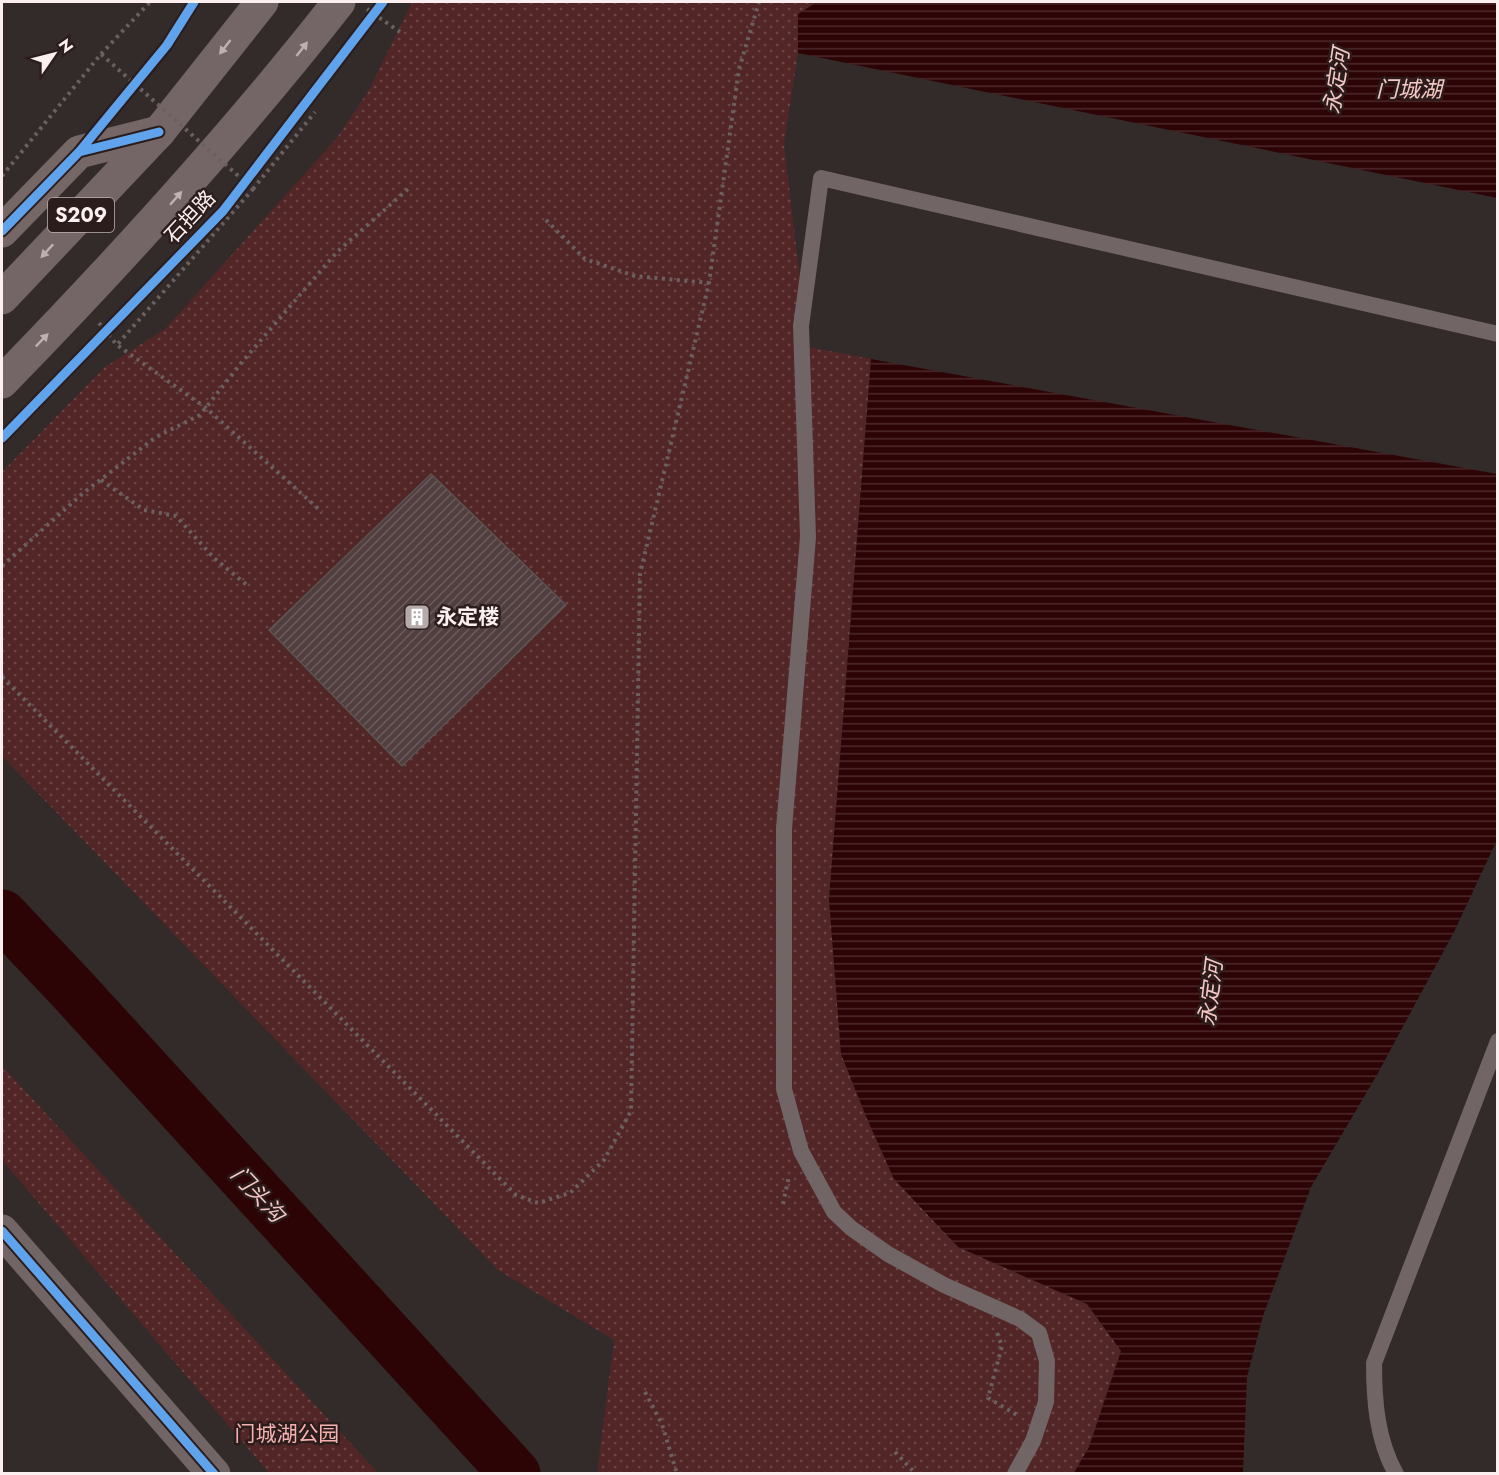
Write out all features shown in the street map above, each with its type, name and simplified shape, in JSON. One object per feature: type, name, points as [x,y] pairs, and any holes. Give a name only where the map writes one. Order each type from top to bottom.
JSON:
[{"type":"main road","name":"S209","points":[[2,298],[159,132],[262,2]]},
{"type":"main road","name":"石担路","points":[[2,382],[175,200],[279,78],[352,5]]},
{"type":"street","points":[[2,231],[79,152],[159,132]]},
{"type":"street","points":[[2,1231],[214,1473]]},
{"type":"lane","points":[[1016,1473],[1033,1441],[1046,1402],[1047,1361],[1039,1333],[1020,1319],[944,1285],[888,1254],[850,1228],[834,1212],[801,1151],[784,1089],[784,829],[808,537],[801,326],[821,178],[1497,334]]},
{"type":"lane","points":[[1396,1473],[1386,1457],[1374,1400],[1374,1363],[1497,1041]]},
{"type":"path","points":[[2,176],[101,54],[150,2]]},
{"type":"path","points":[[2,677],[516,1195],[538,1203],[570,1193],[604,1160],[631,1111],[640,574],[710,283],[740,69],[759,2]]},
{"type":"path","points":[[352,5],[377,11],[400,32]]},
{"type":"path","points":[[368,24],[377,11]]},
{"type":"path","points":[[101,54],[253,189]]},
{"type":"path","points":[[130,90],[145,72]]},
{"type":"path","points":[[117,345],[253,189],[315,112]]},
{"type":"path","points":[[2,566],[101,480],[156,437],[200,415],[242,362],[337,252],[408,189]]},
{"type":"path","points":[[546,220],[585,260],[635,276],[710,283]]},
{"type":"path","points":[[79,303],[108,331],[117,345],[206,408],[322,512]]},
{"type":"path","points":[[99,339],[115,323]]},
{"type":"path","points":[[101,480],[144,510],[176,516],[214,558],[248,586]]},
{"type":"path","points":[[985,1303],[1002,1346],[988,1398],[1038,1426]]},
{"type":"path","points":[[645,1392],[662,1424],[677,1473]]},
{"type":"path","points":[[895,1452],[916,1473]]},
{"type":"green space","points":[[412,2],[817,2],[798,14],[798,53],[784,144],[808,347],[871,359],[829,899],[841,1054],[894,1179],[958,1247],[1087,1304],[1121,1351],[1089,1447],[1074,1473],[597,1473],[614,1340],[498,1270],[2,756],[2,472],[105,367],[165,329],[336,139],[369,90]]},
{"type":"green space","name":"门城湖公园","points":[[2,1066],[378,1473],[269,1473],[2,1160]]},
{"type":"water","name":"门城湖","points":[[817,2],[1497,2],[1497,198],[798,53],[798,14]]},
{"type":"water","name":"永定河","points":[[871,359],[1497,474],[1497,840],[1454,932],[1378,1073],[1311,1187],[1263,1316],[1247,1377],[1243,1473],[1074,1473],[1089,1447],[1121,1351],[1087,1304],[958,1247],[894,1179],[841,1054],[829,899]]},
{"type":"building","name":"永定楼","points":[[431,474],[566,605],[402,766],[269,630]]},
{"type":"waterway","name":"门头沟","points":[[2,915],[515,1474]]},
{"type":"cycle path","points":[[79,152],[167,45],[194,2]]},
{"type":"cycle path","points":[[2,438],[223,211],[383,2]]},
{"type":"cycle path","points":[[2,231],[79,152],[159,132]]},
{"type":"cycle path","points":[[2,1231],[214,1474]]},
{"type":"place","name":"永定楼","points":[[417,617]]}]
